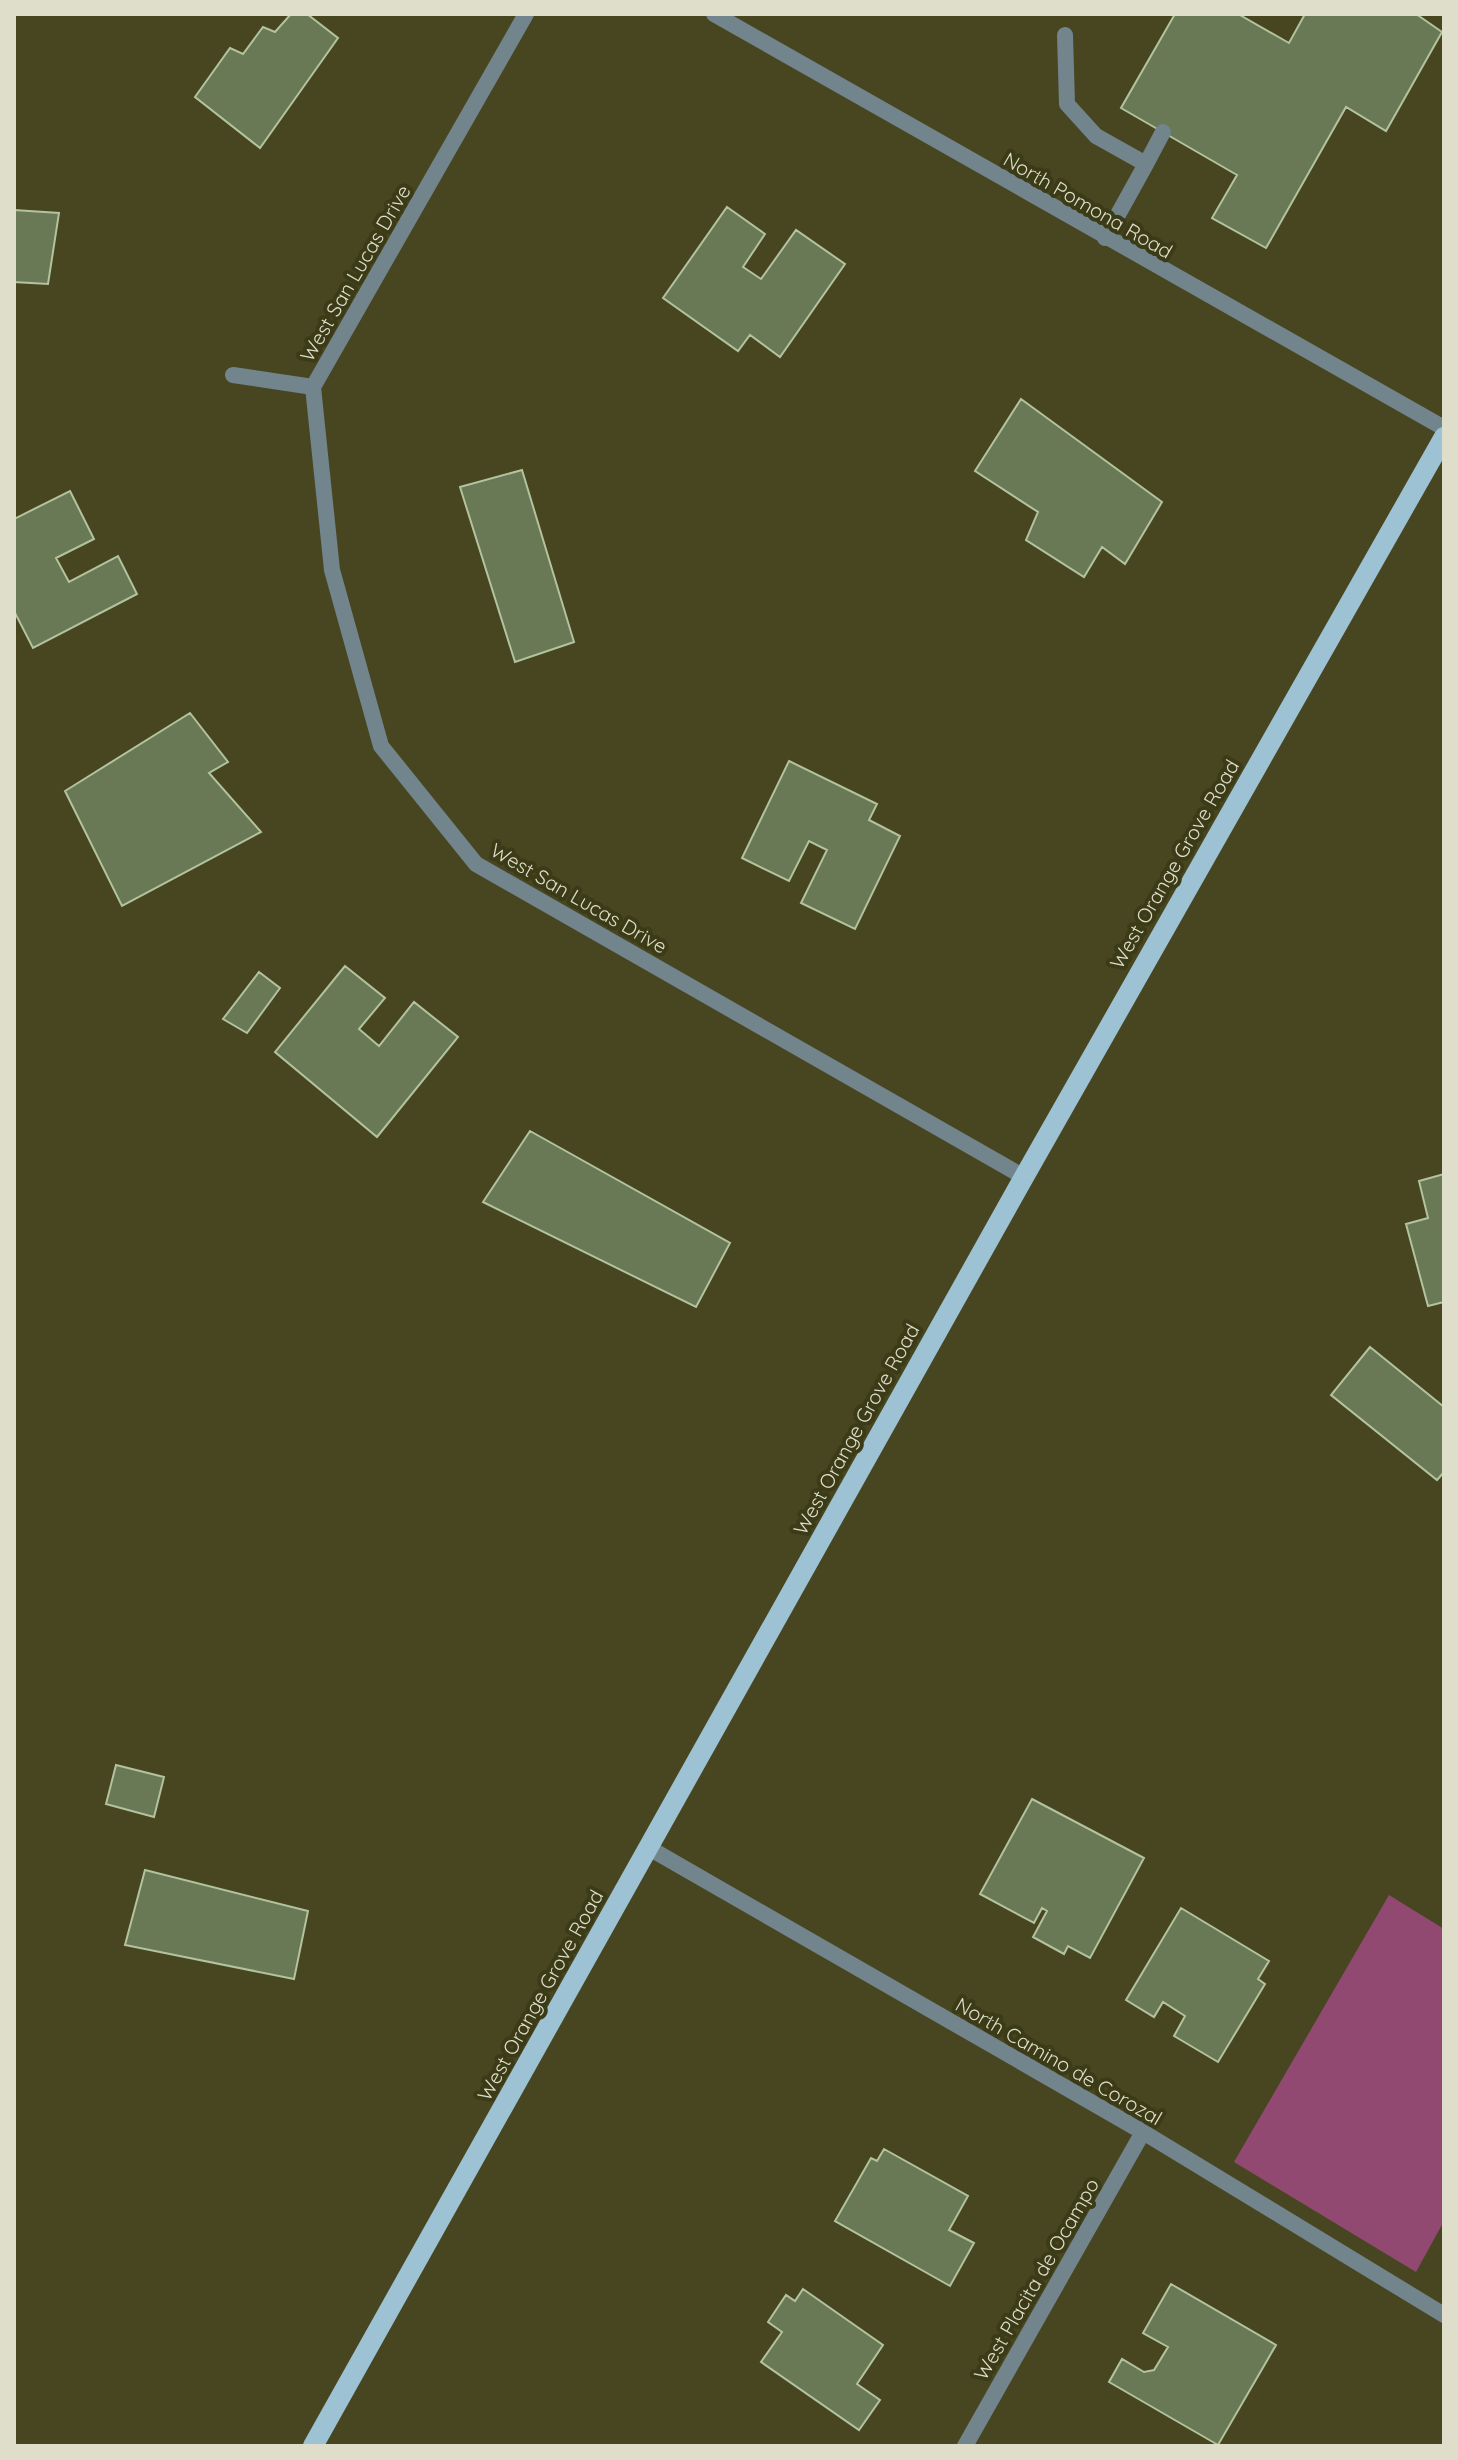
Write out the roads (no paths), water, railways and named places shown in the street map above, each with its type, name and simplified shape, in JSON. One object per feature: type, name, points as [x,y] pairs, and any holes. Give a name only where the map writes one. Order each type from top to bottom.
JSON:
[{"type":"main road","name":"West Orange Grove Road","points":[[313,2446],[1024,1177],[1444,437]]},
{"type":"street","name":"West San Lucas Drive","points":[[526,14],[313,387],[332,570],[381,746],[476,864],[1024,1177]]},
{"type":"street","name":"North Pomona Road","points":[[714,14],[1444,428]]},
{"type":"street","points":[[1065,35],[1067,104],[1096,136],[1146,164]]},
{"type":"street","points":[[1105,238],[1163,132]]},
{"type":"street","points":[[233,375],[313,387]]},
{"type":"street","name":"North Camino de Corozal","points":[[649,1848],[1143,2132],[1444,2315]]},
{"type":"street","name":"West Placita de Ocampo","points":[[965,2446],[1143,2132]]}]
